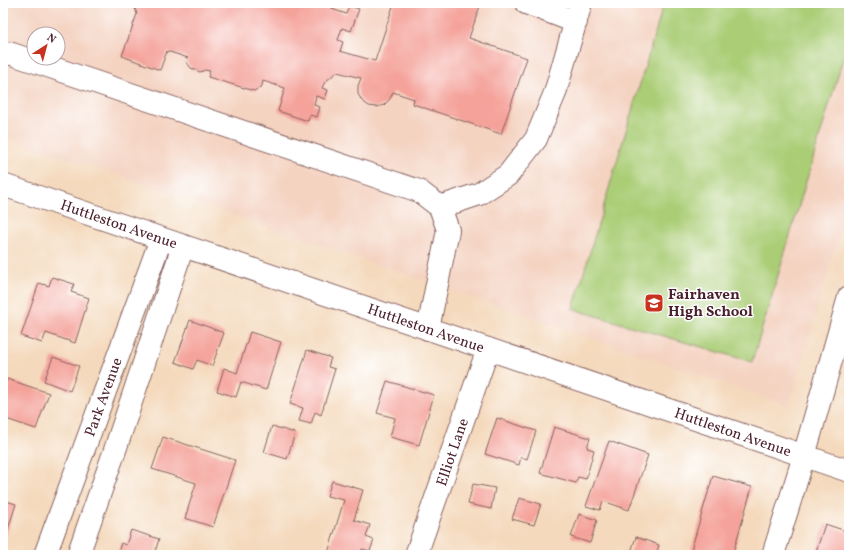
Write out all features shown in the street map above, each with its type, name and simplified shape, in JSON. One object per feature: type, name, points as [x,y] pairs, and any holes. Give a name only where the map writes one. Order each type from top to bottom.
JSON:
[{"type":"main road","points":[[440,207],[479,194],[508,175],[536,139],[555,93],[579,12],[526,3]]},
{"type":"main road","points":[[3,53],[12,54],[419,191],[440,207],[448,230],[428,329]]},
{"type":"main road","name":"Huttleston Avenue","points":[[3,185],[849,471]]},
{"type":"main road","name":"Park Avenue","points":[[46,555],[161,239]]},
{"type":"main road","points":[[78,555],[114,454],[183,246]]},
{"type":"main road","points":[[773,555],[804,456],[849,297]]},
{"type":"main road","name":"Elliot Lane","points":[[416,555],[488,349]]},
{"type":"shaded area","name":"Fairhaven High School","points":[[3,3],[849,3],[849,201],[789,406],[3,136]]},
{"type":"green space","points":[[664,3],[849,3],[849,39],[752,362],[573,309]]},
{"type":"building","points":[[135,3],[334,3],[332,9],[346,14],[349,6],[359,9],[351,31],[342,28],[338,40],[343,42],[340,51],[375,61],[394,3],[481,3],[469,38],[527,58],[501,134],[413,104],[414,99],[393,92],[390,99],[384,105],[377,107],[369,106],[362,101],[358,94],[358,86],[361,78],[337,72],[325,82],[322,88],[328,90],[325,99],[316,96],[314,105],[320,107],[317,117],[310,115],[308,121],[278,111],[285,88],[263,81],[262,86],[254,91],[208,77],[210,71],[205,70],[200,72],[191,68],[187,63],[188,58],[167,51],[160,70],[122,56],[137,14],[134,5]]},
{"type":"building","points":[[52,277],[74,284],[71,292],[89,298],[75,343],[46,333],[42,343],[21,336],[39,283],[49,286]]},
{"type":"building","points":[[190,320],[224,333],[212,366],[197,360],[193,369],[175,362]]},
{"type":"building","points":[[250,332],[281,342],[266,390],[241,382],[236,397],[217,391],[224,368],[237,373]]},
{"type":"building","points":[[307,350],[331,358],[328,367],[335,369],[321,415],[315,412],[311,424],[299,421],[303,408],[290,404]]},
{"type":"building","points":[[53,357],[79,366],[70,391],[44,381]]},
{"type":"building","points":[[7,379],[49,393],[36,429],[3,418],[3,391]]},
{"type":"building","points":[[387,381],[434,395],[419,445],[390,437],[395,418],[377,413]]},
{"type":"building","points":[[497,418],[536,431],[527,459],[521,457],[519,465],[485,454]]},
{"type":"building","points":[[272,426],[295,433],[287,459],[264,452]]},
{"type":"building","points":[[554,427],[590,438],[587,448],[594,450],[586,479],[578,477],[576,483],[540,473]]},
{"type":"building","points":[[163,437],[235,460],[213,527],[185,518],[196,483],[152,469]]},
{"type":"building","points":[[609,441],[648,455],[629,510],[603,501],[600,510],[586,506]]},
{"type":"building","points":[[713,476],[752,487],[733,553],[721,550],[720,555],[708,555],[691,550]]},
{"type":"building","points":[[332,481],[363,490],[354,520],[370,525],[366,537],[374,540],[370,551],[362,549],[360,555],[334,555],[328,553],[344,500],[327,496]]},
{"type":"building","points":[[473,484],[495,488],[491,509],[468,504]]},
{"type":"building","points":[[519,498],[541,504],[534,525],[512,519]]},
{"type":"building","points":[[3,500],[16,504],[5,539],[3,539]]},
{"type":"building","points":[[579,514],[597,520],[590,543],[571,537]]},
{"type":"building","points":[[825,524],[849,532],[849,555],[815,555]]},
{"type":"building","points":[[131,530],[159,539],[154,555],[123,555],[123,553],[118,552],[121,543],[126,545]]},
{"type":"building","points":[[636,537],[659,545],[656,555],[630,555]]},
{"type":"place","name":"Fairhaven High School","points":[[654,303]]}]
